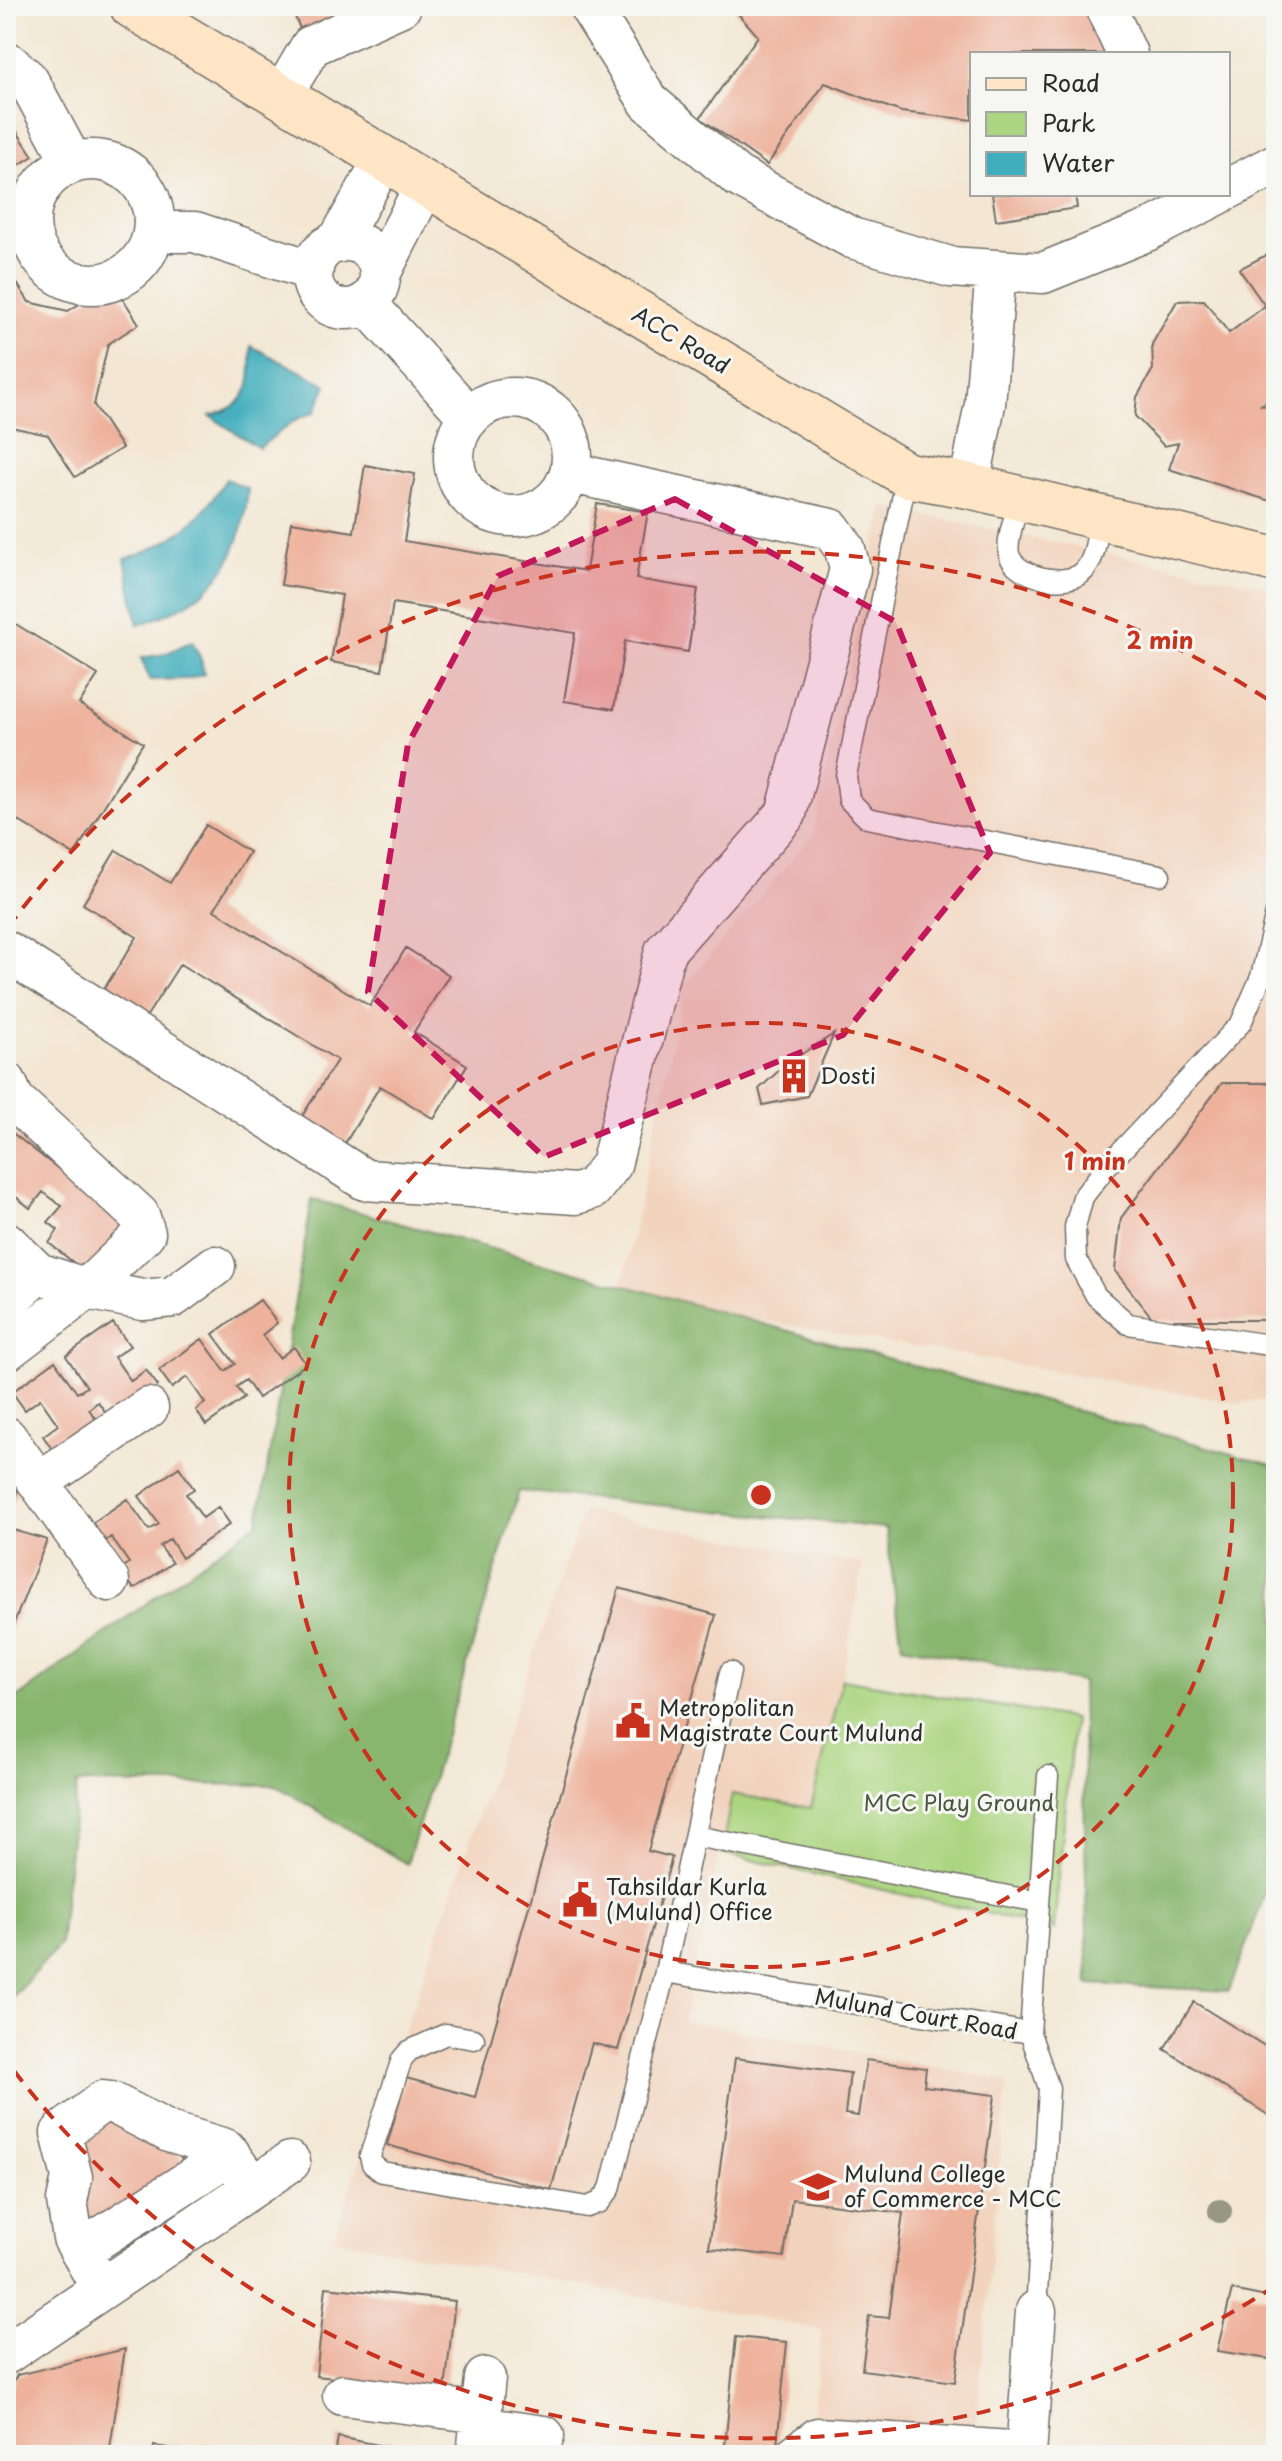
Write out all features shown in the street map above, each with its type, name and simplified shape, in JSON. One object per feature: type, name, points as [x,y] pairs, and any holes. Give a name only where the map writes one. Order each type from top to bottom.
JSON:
[{"type":"street","name":"ACC Road","points":[[132,6],[383,161],[907,475],[969,486],[1276,560]]},
{"type":"street","points":[[281,97],[311,46],[401,6]]},
{"type":"street","points":[[589,6],[649,102],[737,176],[852,238],[950,267],[1043,273],[1149,230],[1208,196]]},
{"type":"street","points":[[1105,6],[1126,52]]},
{"type":"street","points":[[6,61],[28,80],[72,162]]},
{"type":"street","points":[[94,159],[115,163],[133,175],[147,191],[154,211],[154,232],[148,251],[136,266],[119,278],[101,284],[81,284],[46,266],[35,249],[29,231],[30,209],[38,189],[53,173],[72,162],[94,159]]},
{"type":"street","points":[[383,161],[313,282],[324,301],[344,308],[373,289],[425,185]]},
{"type":"street","points":[[1230,186],[1276,164]]},
{"type":"street","points":[[154,232],[195,232],[325,257],[354,242],[364,246],[373,254],[373,289],[469,417]]},
{"type":"street","points":[[969,486],[985,404],[996,270]]},
{"type":"street","points":[[505,398],[525,398],[544,406],[559,419],[569,436],[571,473],[562,490],[533,514],[504,516],[478,506],[464,492],[456,474],[453,454],[458,434],[469,417],[485,405],[505,398]]},
{"type":"street","points":[[6,951],[365,1180],[576,1194],[592,1189],[611,1165],[665,951],[786,814],[850,569],[845,549],[831,529],[571,473]]},
{"type":"street","points":[[6,1082],[14,1100],[139,1215],[145,1233],[87,1289],[6,1351]]},
{"type":"street","points":[[6,1242],[38,1273],[87,1289],[143,1300],[173,1297],[215,1266]]},
{"type":"street","points":[[6,1302],[38,1273]]},
{"type":"street","points":[[39,1482],[148,1408]]},
{"type":"street","points":[[6,1437],[109,1581]]},
{"type":"street","points":[[102,2289],[73,2238],[67,2201],[72,2177],[61,2133],[103,2101],[111,2102],[169,2132],[225,2149],[253,2187]]},
{"type":"street","points":[[80,2251],[230,2154]]},
{"type":"street","points":[[6,2354],[290,2162]]},
{"type":"street","name":"Mulund Court Road","points":[[1026,2453],[1036,2311]]},
{"type":"street","points":[[343,2395],[480,2418],[544,2436]]},
{"type":"street","points":[[795,2455],[818,2438],[1026,2453]]},
{"type":"lane","points":[[907,475],[846,776],[849,800],[867,818],[1160,875]]},
{"type":"lane","points":[[1020,499],[1009,547],[1010,556],[1023,572],[1068,580],[1081,574],[1092,555],[1100,517]]},
{"type":"lane","points":[[1276,913],[1261,977],[1241,1023],[1106,1167],[1083,1197],[1075,1227],[1076,1259],[1096,1296],[1128,1324],[1276,1346]]},
{"type":"lane","points":[[474,2039],[446,2034],[409,2051],[402,2059],[370,2156],[372,2164],[382,2172],[587,2207],[600,2202],[610,2189],[665,1972],[730,1672]]},
{"type":"lane","points":[[1030,2033],[1048,1776]]},
{"type":"lane","points":[[695,1836],[1039,1902]]},
{"type":"lane","name":"Mulund Court Road","points":[[665,1972],[1030,2033],[1049,2088],[1036,2311]]},
{"type":"highlighted area","points":[[675,499],[896,622],[990,853],[843,1035],[544,1157],[368,992],[408,744],[498,576]]},
{"type":"shaded area","points":[[883,507],[1276,588],[1276,1399],[1239,1403],[620,1296],[685,984],[813,835]]},
{"type":"shaded area","name":"Tahsildar Kurla (Mulund) Office","points":[[583,1511],[863,1564],[842,1679],[811,1808],[732,1794],[684,2020],[1007,2081],[975,2441],[812,2420],[822,2330],[333,2239]]},
{"type":"green space","points":[[312,1199],[1276,1466],[1276,1864],[1229,1991],[1088,1984],[1082,1682],[902,1646],[886,1528],[519,1491],[407,1864],[275,1785],[77,1783],[60,1944],[6,2005],[6,1706],[258,1522]]},
{"type":"green space","name":"MCC Play Ground","points":[[842,1679],[1074,1719],[1054,1929],[721,1853],[732,1794],[811,1808]]},
{"type":"water","points":[[251,346],[327,385],[315,412],[295,420],[259,448],[210,416],[234,406],[246,392],[251,372]]},
{"type":"water","points":[[226,479],[248,489],[238,540],[230,560],[204,592],[164,615],[138,625],[125,559],[157,546],[183,530],[206,508]]},
{"type":"water","points":[[192,641],[204,674],[188,679],[150,680],[141,658],[165,654]]},
{"type":"building","points":[[290,6],[334,6],[339,19],[303,35]]},
{"type":"building","points":[[731,6],[1094,6],[1113,52],[970,52],[970,120],[901,112],[825,83],[767,165],[700,118],[758,36]]},
{"type":"building","points":[[6,115],[33,156],[6,173]]},
{"type":"building","points":[[992,196],[1075,196],[1077,208],[996,220]]},
{"type":"building","points":[[1276,250],[1276,395],[1261,405],[1276,408],[1276,503],[1169,469],[1178,443],[1164,446],[1135,416],[1137,397],[1153,369],[1152,344],[1177,301],[1204,300],[1229,333],[1265,306],[1239,269]]},
{"type":"building","points":[[6,266],[29,302],[68,311],[113,283],[139,324],[108,344],[94,405],[122,448],[75,477],[48,435],[6,426]]},
{"type":"building","points":[[365,465],[415,474],[404,541],[586,571],[597,504],[648,512],[636,579],[698,589],[688,652],[625,641],[614,709],[564,701],[575,633],[393,603],[382,671],[331,662],[342,595],[281,585],[291,522],[354,532]]},
{"type":"building","points":[[6,618],[98,675],[79,704],[143,743],[74,855],[6,813]]},
{"type":"building","points":[[206,825],[249,852],[214,910],[370,1006],[406,948],[449,975],[414,1032],[467,1065],[434,1119],[380,1086],[344,1145],[301,1118],[337,1060],[180,964],[143,1022],[100,995],[137,937],[83,904],[116,850],[170,883]]},
{"type":"building","name":"Dosti","points":[[834,1034],[807,1096],[763,1105],[759,1089],[787,1063]]},
{"type":"building","points":[[1222,1083],[1276,1083],[1276,1320],[1154,1320],[1115,1271],[1121,1218]]},
{"type":"building","points":[[6,1128],[133,1227],[93,1278],[49,1243],[58,1230],[48,1222],[62,1206],[43,1192],[30,1208],[6,1189]]},
{"type":"building","points":[[260,1300],[277,1323],[262,1335],[279,1358],[294,1347],[306,1364],[258,1398],[246,1380],[236,1387],[244,1398],[206,1425],[196,1410],[205,1403],[187,1377],[172,1388],[159,1370],[202,1339],[225,1371],[235,1364],[213,1334]]},
{"type":"building","points":[[113,1323],[130,1346],[114,1357],[131,1381],[146,1370],[158,1386],[111,1420],[98,1402],[89,1409],[100,1426],[57,1456],[43,1436],[58,1425],[40,1399],[25,1410],[12,1392],[55,1361],[77,1393],[87,1387],[66,1356]]},
{"type":"building","points":[[179,1467],[194,1489],[186,1494],[203,1518],[218,1507],[230,1524],[182,1558],[170,1539],[160,1546],[172,1563],[134,1589],[120,1570],[129,1563],[111,1537],[96,1548],[84,1529],[127,1499],[149,1530],[159,1524],[139,1496]]},
{"type":"building","points":[[25,1472],[6,1519],[6,1474]]},
{"type":"building","points":[[6,1528],[47,1540],[6,1643]]},
{"type":"building","points":[[619,1588],[716,1615],[648,1851],[672,1857],[618,2050],[592,2043],[551,2190],[387,2145],[406,2078],[475,2097]]},
{"type":"building","points":[[1194,2002],[1276,2053],[1276,2120],[1164,2049]]},
{"type":"building","points":[[735,2058],[850,2073],[845,2114],[858,2116],[866,2060],[926,2068],[924,2086],[995,2095],[955,2382],[862,2370],[869,2316],[889,2318],[903,2213],[792,2199],[784,2257],[709,2248]]},
{"type":"building","points":[[109,2111],[141,2124],[158,2149],[169,2141],[189,2170],[95,2231],[79,2205],[79,2196],[90,2188],[73,2153],[85,2145],[76,2132]]},
{"type":"building","points":[[326,2287],[455,2301],[445,2390],[316,2376]]},
{"type":"building","points":[[1232,2290],[1276,2299],[1276,2360],[1217,2351]]},
{"type":"building","points":[[736,2337],[787,2342],[776,2455],[724,2455]]},
{"type":"building","points":[[125,2349],[109,2455],[6,2455],[6,2398],[17,2375]]},
{"type":"building","points":[[338,2437],[425,2454],[335,2455]]},
{"type":"building","points":[[154,2446],[203,2453],[203,2455],[153,2455]]},
{"type":"place","name":"Dosti","points":[[794,1076]]},
{"type":"place","name":"Metropolitan Magistrate Court Mulund","points":[[633,1721]]},
{"type":"place","name":"Tahsildar Kurla (Mulund) Office","points":[[580,1900]]},
{"type":"place","name":"Mulund College of Commerce - MCC","points":[[818,2187]]}]
